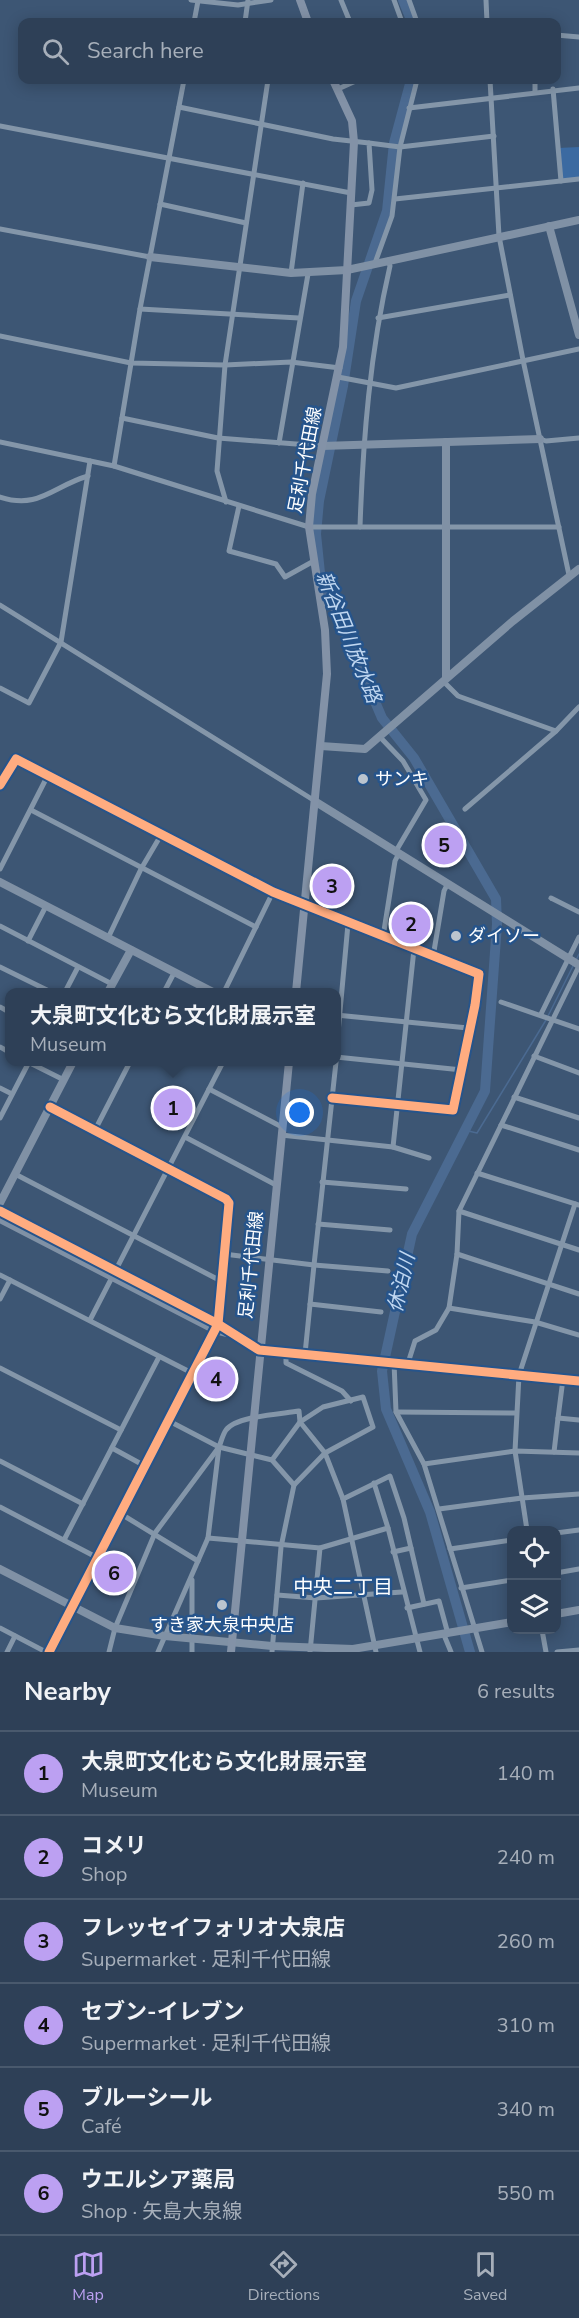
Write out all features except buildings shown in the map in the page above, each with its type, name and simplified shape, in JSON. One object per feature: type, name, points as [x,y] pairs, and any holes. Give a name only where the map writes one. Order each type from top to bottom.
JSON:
[{"type":"main road","points":[[300,0],[307,18]]},
{"type":"main road","name":"足利千代田線","points":[[296,988],[327,674],[325,630],[312,562],[309,527],[312,494],[340,378],[354,142],[352,121],[335,84]]},
{"type":"main road","name":"足利千代田線","points":[[231,1652],[289,1066]]},
{"type":"street","points":[[190,0],[248,2],[272,0]]},
{"type":"street","points":[[341,0],[348,18]]},
{"type":"street","points":[[394,0],[401,18]]},
{"type":"street","points":[[410,0],[416,18]]},
{"type":"street","points":[[486,0],[487,18]]},
{"type":"street","points":[[195,18],[198,1]]},
{"type":"street","points":[[246,18],[248,2]]},
{"type":"street","points":[[561,35],[579,37]]},
{"type":"street","points":[[114,466],[140,309],[183,84]]},
{"type":"street","points":[[226,502],[217,471],[225,365],[267,84]]},
{"type":"street","points":[[338,89],[349,84]]},
{"type":"street","points":[[373,263],[392,216],[399,147],[416,84]]},
{"type":"street","points":[[490,84],[499,236],[569,575]]},
{"type":"street","points":[[535,84],[536,92]]},
{"type":"street","points":[[409,108],[492,100],[554,89],[579,88]]},
{"type":"street","points":[[554,89],[561,181]]},
{"type":"street","points":[[178,107],[354,142],[399,147],[494,136]]},
{"type":"street","points":[[0,126],[351,193]]},
{"type":"street","points":[[351,205],[369,203],[372,190],[369,143]]},
{"type":"street","points":[[395,199],[579,179]]},
{"type":"street","points":[[291,273],[303,183]]},
{"type":"street","points":[[160,204],[246,223]]},
{"type":"street","points":[[0,229],[150,257],[308,274],[347,270],[579,219]]},
{"type":"street","points":[[549,225],[575,303],[579,335]]},
{"type":"street","points":[[360,527],[363,444],[378,318],[390,266],[388,260]]},
{"type":"street","points":[[279,443],[291,362],[308,274]]},
{"type":"street","points":[[378,318],[510,295]]},
{"type":"street","points":[[140,309],[299,318]]},
{"type":"street","points":[[0,336],[131,363],[225,365],[291,362],[340,368]]},
{"type":"street","points":[[340,378],[396,388],[579,349]]},
{"type":"street","points":[[122,418],[218,438],[324,446],[540,439],[546,441],[579,438]]},
{"type":"street","points":[[0,442],[114,466],[309,527],[559,527]]},
{"type":"street","points":[[446,442],[445,679],[458,696],[556,731]]},
{"type":"street","points":[[0,688],[29,704],[60,642],[90,461]]},
{"type":"street","points":[[0,497],[21,502],[33,501],[88,476]]},
{"type":"street","points":[[239,506],[229,551],[276,564],[285,577],[312,562]]},
{"type":"street","points":[[321,746],[361,750],[579,569]]},
{"type":"street","points":[[0,605],[505,917],[575,963]]},
{"type":"street","points":[[465,809],[556,731],[579,707]]},
{"type":"street","points":[[382,733],[403,761],[426,800],[397,852],[383,937]]},
{"type":"street","points":[[0,786],[14,759],[273,892],[481,977],[453,1110],[332,1098]]},
{"type":"street","points":[[0,869],[48,775]]},
{"type":"street","points":[[31,810],[255,927]]},
{"type":"street","points":[[108,938],[141,869],[161,835]]},
{"type":"street","points":[[0,882],[203,988]]},
{"type":"street","points":[[433,957],[444,891],[448,883]]},
{"type":"street","points":[[226,988],[273,892]]},
{"type":"street","points":[[551,898],[579,912]]},
{"type":"street","points":[[28,940],[46,906]]},
{"type":"street","points":[[341,988],[348,924]]},
{"type":"street","points":[[0,926],[78,967],[110,988],[131,950]]},
{"type":"street","points":[[408,1363],[415,1341],[436,1330],[449,1308],[457,1254],[459,1211],[552,1019],[575,963],[579,937]]},
{"type":"street","points":[[393,1147],[414,949]]},
{"type":"street","points":[[540,1014],[575,963]]},
{"type":"street","points":[[0,967],[41,988]]},
{"type":"street","points":[[68,988],[78,967]]},
{"type":"street","points":[[166,988],[174,973]]},
{"type":"street","points":[[501,1002],[579,1029]]},
{"type":"street","points":[[341,1015],[468,1028]]},
{"type":"street","points":[[534,1056],[579,1073]]},
{"type":"street","points":[[341,1057],[462,1070]]},
{"type":"street","points":[[0,1118],[27,1066]]},
{"type":"street","points":[[37,1066],[64,1080]]},
{"type":"street","points":[[0,1203],[71,1066]]},
{"type":"street","points":[[95,1130],[128,1066]]},
{"type":"street","points":[[90,1320],[221,1066]]},
{"type":"street","points":[[305,1354],[326,1139],[336,1066]]},
{"type":"street","points":[[0,1088],[12,1095]]},
{"type":"street","points":[[209,1089],[282,1131],[393,1147],[429,1158]]},
{"type":"street","points":[[514,1097],[579,1118]]},
{"type":"street","points":[[0,1628],[47,1652],[121,1514],[216,1327],[224,1254],[228,1200],[50,1107]]},
{"type":"street","points":[[501,1125],[579,1150]]},
{"type":"street","points":[[184,1137],[276,1185]]},
{"type":"street","points":[[477,1173],[577,1204],[561,1244],[519,1375],[514,1451],[526,1526]]},
{"type":"street","points":[[15,1174],[221,1281]]},
{"type":"street","points":[[322,1182],[406,1190]]},
{"type":"street","points":[[0,1211],[259,1350],[579,1381]]},
{"type":"street","points":[[459,1211],[579,1250]]},
{"type":"street","points":[[0,1219],[114,1274]]},
{"type":"street","points":[[318,1224],[390,1230]]},
{"type":"street","points":[[224,1254],[388,1271]]},
{"type":"street","points":[[457,1254],[579,1294]]},
{"type":"street","points":[[0,1275],[192,1373]]},
{"type":"street","points":[[0,1299],[10,1280]]},
{"type":"street","points":[[310,1304],[381,1312]]},
{"type":"street","points":[[449,1308],[535,1322],[579,1335]]},
{"type":"street","points":[[286,1352],[286,1364],[342,1391],[351,1401]]},
{"type":"street","points":[[64,1540],[159,1357]]},
{"type":"street","points":[[392,1362],[396,1412],[424,1464],[473,1629],[483,1652]]},
{"type":"street","points":[[0,1368],[121,1430]]},
{"type":"street","points":[[554,1452],[563,1379]]},
{"type":"street","points":[[272,1460],[300,1422],[323,1407],[363,1398],[373,1427],[325,1453],[294,1485],[281,1546],[272,1649]]},
{"type":"street","points":[[109,1652],[115,1628],[155,1533],[219,1447],[226,1430],[232,1425],[254,1418],[299,1411],[300,1422],[325,1453],[343,1499],[366,1596],[375,1649]]},
{"type":"street","points":[[396,1412],[515,1413]]},
{"type":"street","points":[[558,1418],[579,1420]]},
{"type":"street","points":[[169,1421],[219,1447],[272,1460],[294,1485]]},
{"type":"street","points":[[158,1652],[192,1579],[208,1538],[219,1447]]},
{"type":"street","points":[[112,1448],[145,1466]]},
{"type":"street","points":[[424,1464],[514,1451],[579,1453]]},
{"type":"street","points":[[0,1461],[83,1504]]},
{"type":"street","points":[[343,1499],[390,1476],[411,1548],[424,1604]]},
{"type":"street","points":[[374,1484],[388,1528],[402,1592],[420,1652]]},
{"type":"street","points":[[439,1509],[522,1498],[579,1494]]},
{"type":"street","points":[[0,1507],[98,1558]]},
{"type":"street","points":[[121,1514],[198,1561]]},
{"type":"street","points":[[208,1538],[320,1548],[388,1528]]},
{"type":"street","points":[[561,1532],[579,1530]]},
{"type":"street","points":[[450,1549],[507,1541]]},
{"type":"street","points":[[310,1650],[320,1548]]},
{"type":"street","points":[[393,1552],[411,1548]]},
{"type":"street","points":[[0,1569],[115,1628],[272,1649],[375,1649],[507,1623]]},
{"type":"street","points":[[561,1572],[579,1569]]},
{"type":"street","points":[[192,1579],[192,1652]]},
{"type":"street","points":[[461,1588],[507,1581]]},
{"type":"street","points":[[277,1595],[316,1598],[402,1592]]},
{"type":"street","points":[[407,1608],[439,1601],[449,1634],[451,1652]]},
{"type":"street","points":[[561,1613],[579,1610]]},
{"type":"street","points":[[543,1634],[546,1652]]},
{"type":"street","points":[[7,1652],[15,1636]]},
{"type":"street","points":[[557,1652],[579,1650]]},
{"type":"shaded area","points":[[579,147],[579,179],[561,181],[558,148]]},
{"type":"waterway","name":"新谷田川放水路","points":[[403,0],[410,18]]},
{"type":"waterway","name":"新谷田川放水路","points":[[410,84],[394,143],[387,211],[356,301],[343,386],[319,501],[316,534],[320,573],[382,718],[414,758],[496,899],[497,924],[485,1091],[412,1234],[382,1371],[386,1409],[430,1512],[470,1652]]},
{"type":"waterway","name":"休泊川","points":[[576,960],[579,954]]},
{"type":"waterway","name":"休泊川","points":[[548,1016],[574,964]]},
{"type":"waterway","name":"休泊川","points":[[464,1130],[477,1133],[546,1020]]},
{"type":"cycle path","points":[[0,785],[16,759],[273,892],[479,974],[475,1005],[453,1110],[332,1098]]},
{"type":"cycle path","points":[[49,1652],[218,1324],[229,1203],[226,1199],[50,1107]]},
{"type":"cycle path","points":[[0,1211],[218,1324],[259,1350],[579,1381]]},
{"type":"place","name":"サンキ","points":[[363,779]]},
{"type":"place","name":"ブルーシール","points":[[444,845]]},
{"type":"place","name":"フレッセイフォリオ大泉店","points":[[332,886]]},
{"type":"place","name":"コメリ","points":[[411,924]]},
{"type":"place","name":"ダイソー","points":[[456,936]]},
{"type":"place","name":"大泉町文化むら文化財展示室","points":[[173,1108]]},
{"type":"place","name":"セブン-イレブン","points":[[216,1379]]},
{"type":"place","name":"ウエルシア薬局","points":[[114,1573]]},
{"type":"place","name":"すき家大泉中央店","points":[[222,1605]]},
{"type":"district","name":"中央二丁目","points":[[343,1587]]}]
